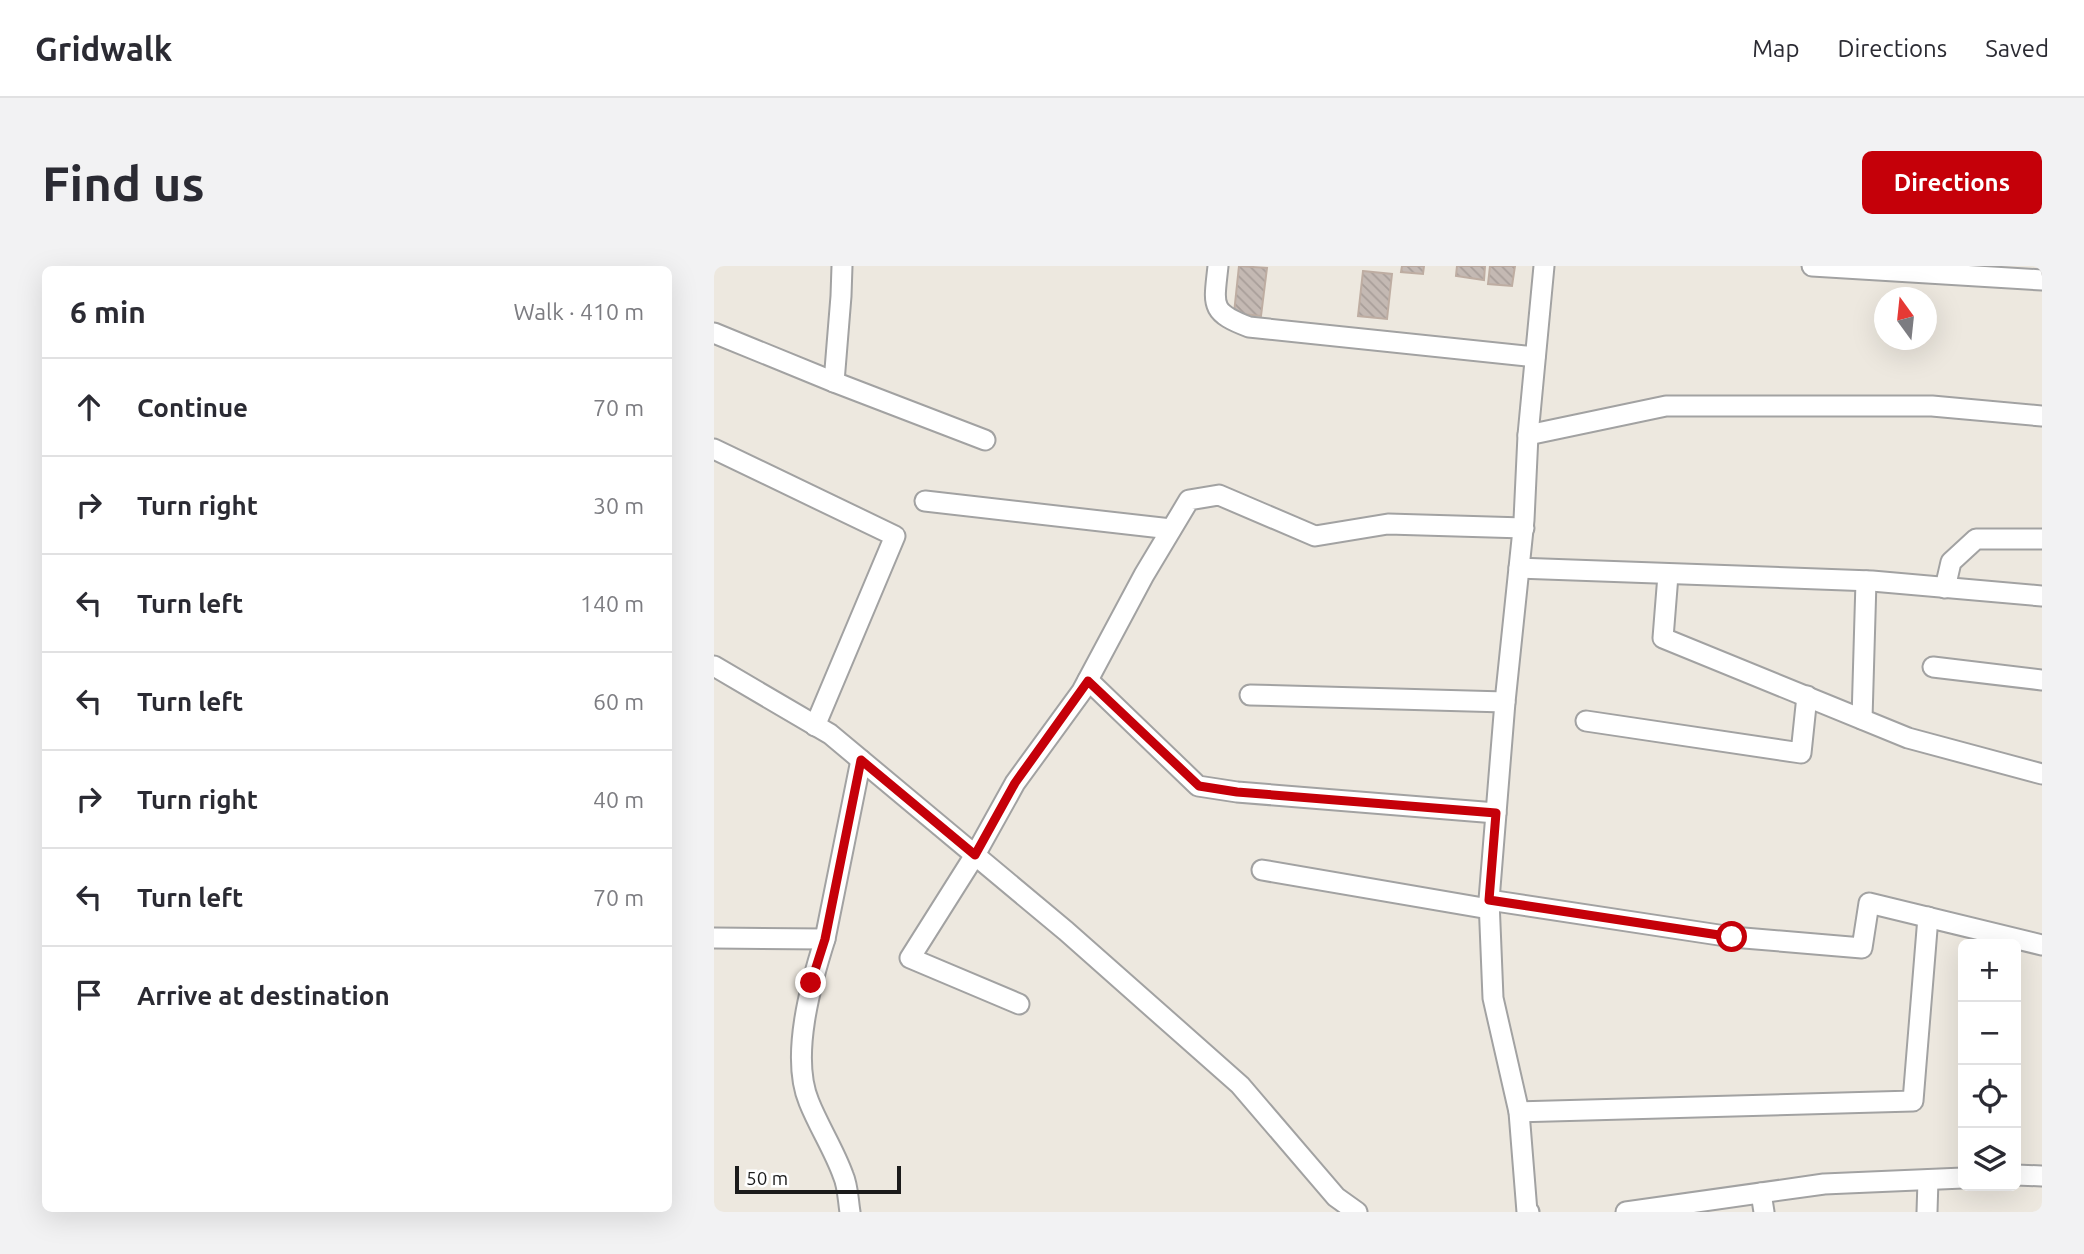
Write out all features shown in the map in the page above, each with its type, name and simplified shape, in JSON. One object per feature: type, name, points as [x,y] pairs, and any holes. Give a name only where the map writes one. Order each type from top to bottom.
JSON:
[{"type":"street","points":[[834,383],[842,266]]},
{"type":"street","points":[[1218,266],[1215,298],[1218,310],[1227,319],[1249,327],[1535,357]]},
{"type":"street","points":[[1528,1212],[1519,1112],[1493,998],[1489,904],[1505,702],[1524,528],[1528,435],[1544,266]]},
{"type":"street","points":[[1812,266],[2042,280]]},
{"type":"street","points":[[714,333],[834,383],[985,440]]},
{"type":"street","points":[[1528,435],[1666,406],[1932,406],[2042,416]]},
{"type":"street","points":[[714,449],[895,536],[815,726]]},
{"type":"street","points":[[1019,1004],[910,958],[975,855],[1015,783],[1088,681],[1143,575],[1189,500],[1219,495],[1315,536],[1388,524],[1524,528]]},
{"type":"street","points":[[925,501],[1171,529]]},
{"type":"street","points":[[1945,588],[1951,562],[1976,538],[2042,539]]},
{"type":"street","points":[[1519,568],[1866,581],[2042,596]]},
{"type":"street","points":[[1668,575],[1664,638],[1908,738],[2042,774]]},
{"type":"street","points":[[1862,719],[1866,581]]},
{"type":"street","points":[[714,666],[830,734],[1066,931],[1240,1085],[1336,1197],[1357,1212]]},
{"type":"street","points":[[1933,667],[2042,680]]},
{"type":"street","points":[[1088,681],[1199,786],[1237,792],[1496,813]]},
{"type":"street","points":[[1250,695],[1505,702]]},
{"type":"street","points":[[1586,721],[1801,754],[1807,696]]},
{"type":"street","points":[[850,1212],[845,1178],[808,1099],[803,1069],[804,1029],[811,983],[825,939],[861,760]]},
{"type":"street","points":[[1262,870],[1732,937],[1862,948],[1869,903],[2042,944]]},
{"type":"street","points":[[1519,1112],[1913,1101],[1928,917]]},
{"type":"street","points":[[714,938],[825,939]]},
{"type":"street","points":[[2021,1175],[2042,1175]]},
{"type":"street","points":[[1626,1212],[1763,1203],[1824,1184],[1958,1178]]},
{"type":"street","points":[[1927,1212],[1928,1180]]},
{"type":"building","points":[[1239,266],[1267,268],[1261,316],[1234,313]]},
{"type":"building","points":[[1402,266],[1424,266],[1423,274],[1401,272]]},
{"type":"building","points":[[1457,266],[1485,266],[1484,280],[1456,276]]},
{"type":"building","points":[[1490,266],[1515,266],[1512,286],[1488,284]]},
{"type":"building","points":[[1363,271],[1392,274],[1387,319],[1358,316]]},
{"type":"route","points":[[811,983],[825,939],[861,760],[975,855],[1015,783],[1088,681],[1199,786],[1237,792],[1496,813],[1489,900],[1732,937]]}]
